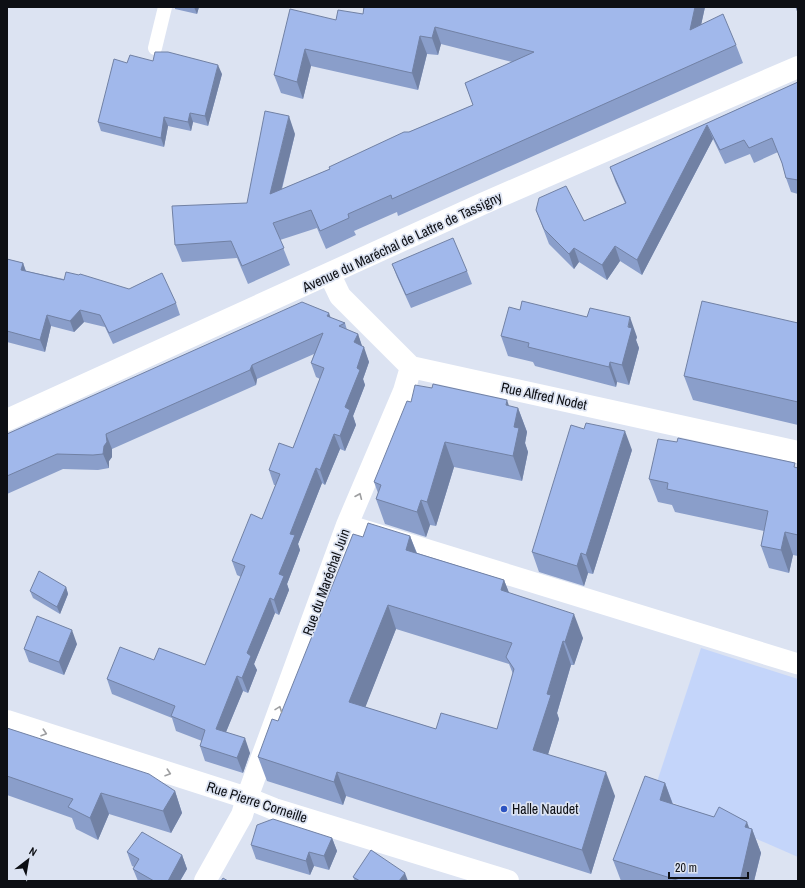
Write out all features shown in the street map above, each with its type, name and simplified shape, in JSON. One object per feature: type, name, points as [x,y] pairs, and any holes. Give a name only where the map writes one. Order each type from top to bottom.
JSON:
[{"type":"street","name":"Avenue du Maréchal de Lattre de Tassigny","points":[[7,420],[330,275],[490,201],[798,67]]},
{"type":"street","points":[[330,275],[340,296],[411,367]]},
{"type":"street","name":"Rue Alfred Nodet","points":[[411,367],[798,452]]},
{"type":"street","name":"Rue du Maréchal Juin","points":[[205,881],[242,815],[246,798],[346,525],[404,391],[411,367]]},
{"type":"street","points":[[346,525],[798,664]]},
{"type":"street","name":"Rue Pierre Corneille","points":[[7,722],[246,798],[274,809],[508,881]]},
{"type":"lane","points":[[155,48],[165,7]]},
{"type":"shaded area","points":[[701,648],[798,679],[798,857],[653,794]]},
{"type":"building","points":[[364,7],[695,7],[690,30],[723,14],[736,45],[392,199],[391,195],[348,214],[349,218],[320,231],[311,210],[273,223],[284,248],[242,266],[231,241],[175,245],[172,206],[247,203],[265,111],[289,116],[270,194],[330,169],[329,167],[404,132],[409,132],[473,105],[465,83],[534,52],[435,27],[432,38],[420,36],[412,73],[305,49],[297,82],[274,75],[290,9],[336,20],[338,10],[363,14]]},
{"type":"building","points":[[155,52],[168,52],[218,65],[205,116],[190,113],[188,122],[164,117],[161,138],[98,122],[114,59],[127,63],[130,55],[153,61]]},
{"type":"building","points":[[798,82],[798,180],[786,178],[772,138],[749,148],[744,140],[720,150],[707,125],[637,260],[615,246],[602,265],[574,248],[569,254],[544,229],[536,210],[539,198],[566,186],[584,221],[626,203],[610,167]]},
{"type":"building","points":[[453,238],[467,271],[406,295],[392,264]]},
{"type":"building","points":[[7,259],[23,263],[21,270],[64,280],[66,272],[80,274],[129,289],[162,273],[176,303],[109,333],[100,315],[80,310],[70,321],[47,315],[40,340],[7,331]]},
{"type":"building","points":[[522,301],[587,317],[590,308],[630,317],[628,327],[632,328],[622,365],[610,362],[609,367],[528,347],[529,343],[501,336],[509,307],[520,310]]},
{"type":"building","points":[[702,301],[798,323],[798,402],[684,376]]},
{"type":"building","points":[[302,302],[329,313],[327,316],[345,323],[339,326],[358,334],[354,342],[364,347],[357,368],[360,370],[345,407],[350,410],[340,436],[334,434],[320,470],[316,468],[290,534],[295,535],[279,574],[284,576],[274,600],[270,598],[247,653],[251,656],[242,678],[237,676],[216,729],[245,738],[237,758],[200,746],[205,730],[171,716],[175,706],[107,679],[120,647],[154,660],[159,648],[205,665],[245,566],[232,561],[251,514],[262,519],[280,474],[269,470],[279,443],[293,448],[324,368],[311,363],[323,333],[252,365],[250,370],[106,434],[107,442],[104,446],[103,454],[57,454],[7,476],[7,434]]},
{"type":"building","points":[[433,384],[507,400],[506,405],[518,408],[514,427],[519,428],[513,456],[445,442],[427,502],[421,500],[417,512],[376,499],[381,485],[374,482],[407,401],[411,402],[415,385],[432,388]]},
{"type":"building","points":[[586,423],[625,431],[586,555],[581,553],[577,566],[532,552],[571,425],[584,429]]},
{"type":"building","points":[[678,438],[795,463],[794,467],[798,468],[798,535],[785,532],[781,550],[761,546],[768,511],[667,489],[668,483],[649,479],[658,439],[677,442]]},
{"type":"building","points":[[368,523],[410,536],[406,550],[504,580],[501,590],[574,614],[565,642],[563,641],[547,694],[551,695],[533,750],[606,772],[582,850],[337,772],[334,782],[258,757],[272,719],[278,721],[353,534],[363,537]],"holes":[[[388,605],[512,643],[506,657],[514,669],[497,729],[441,713],[436,729],[349,702]]]},
{"type":"building","points":[[39,571],[66,587],[57,607],[30,591]]},
{"type":"building","points":[[37,616],[72,630],[59,662],[24,649]]},
{"type":"building","points":[[7,728],[149,774],[175,791],[163,811],[101,793],[90,818],[68,807],[73,799],[7,776]]},
{"type":"building","points":[[645,776],[665,783],[660,800],[714,817],[719,807],[747,822],[745,827],[752,829],[740,881],[680,881],[613,860]]},
{"type":"building","points":[[273,819],[332,838],[324,856],[309,852],[306,861],[251,845],[257,825]]},
{"type":"building","points":[[142,832],[182,855],[168,881],[154,881],[133,869],[139,859],[127,852]]},
{"type":"building","points":[[371,850],[405,873],[399,881],[360,881],[353,877]]},
{"type":"building","points":[[223,878],[228,881],[221,881]]},
{"type":"place","name":"Halle Naudet","points":[[504,809]]}]
